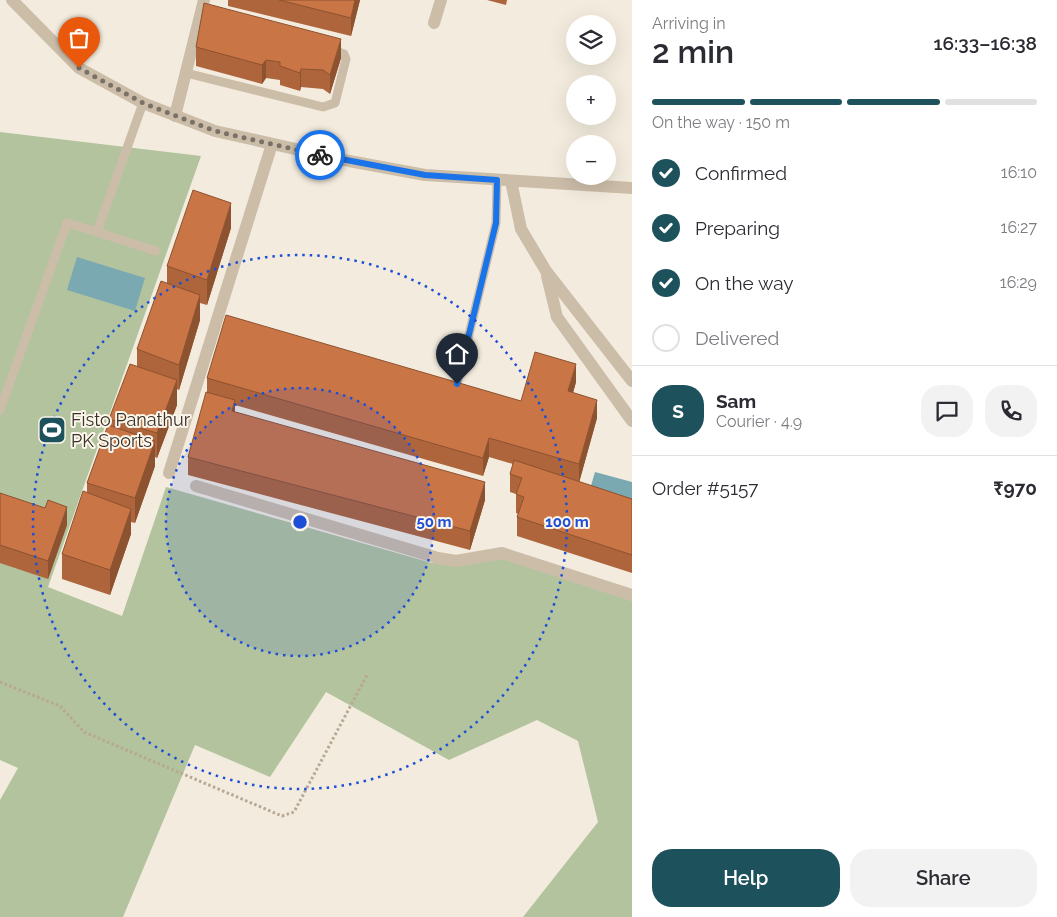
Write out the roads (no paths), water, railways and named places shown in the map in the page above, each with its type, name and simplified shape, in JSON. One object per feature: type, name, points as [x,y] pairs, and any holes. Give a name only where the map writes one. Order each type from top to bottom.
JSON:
[{"type":"street","points":[[12,0],[79,68],[143,103],[177,110],[215,131],[425,175],[632,188]]},
{"type":"street","points":[[177,110],[186,73],[205,15],[204,0]]},
{"type":"street","points":[[434,23],[441,0]]},
{"type":"street","points":[[168,474],[272,144]]},
{"type":"street","points":[[511,181],[521,229],[546,271],[632,381]]},
{"type":"street","points":[[546,271],[557,317],[632,421]]},
{"type":"street","points":[[196,486],[438,558],[456,561],[502,553],[632,595]]},
{"type":"lane","points":[[186,73],[323,107],[330,106],[335,103],[346,59],[344,54],[320,46]]},
{"type":"lane","points":[[97,232],[143,103]]},
{"type":"lane","points":[[457,384],[496,223],[497,180]]},
{"type":"lane","points":[[0,410],[67,223],[156,252]]},
{"type":"water","points":[[77,257],[145,278],[135,311],[67,290]]},
{"type":"water","points":[[595,472],[632,482],[632,501],[590,489]]},
{"type":"place","name":"Fisto Panathur PK Sports","points":[[52,430]]}]
